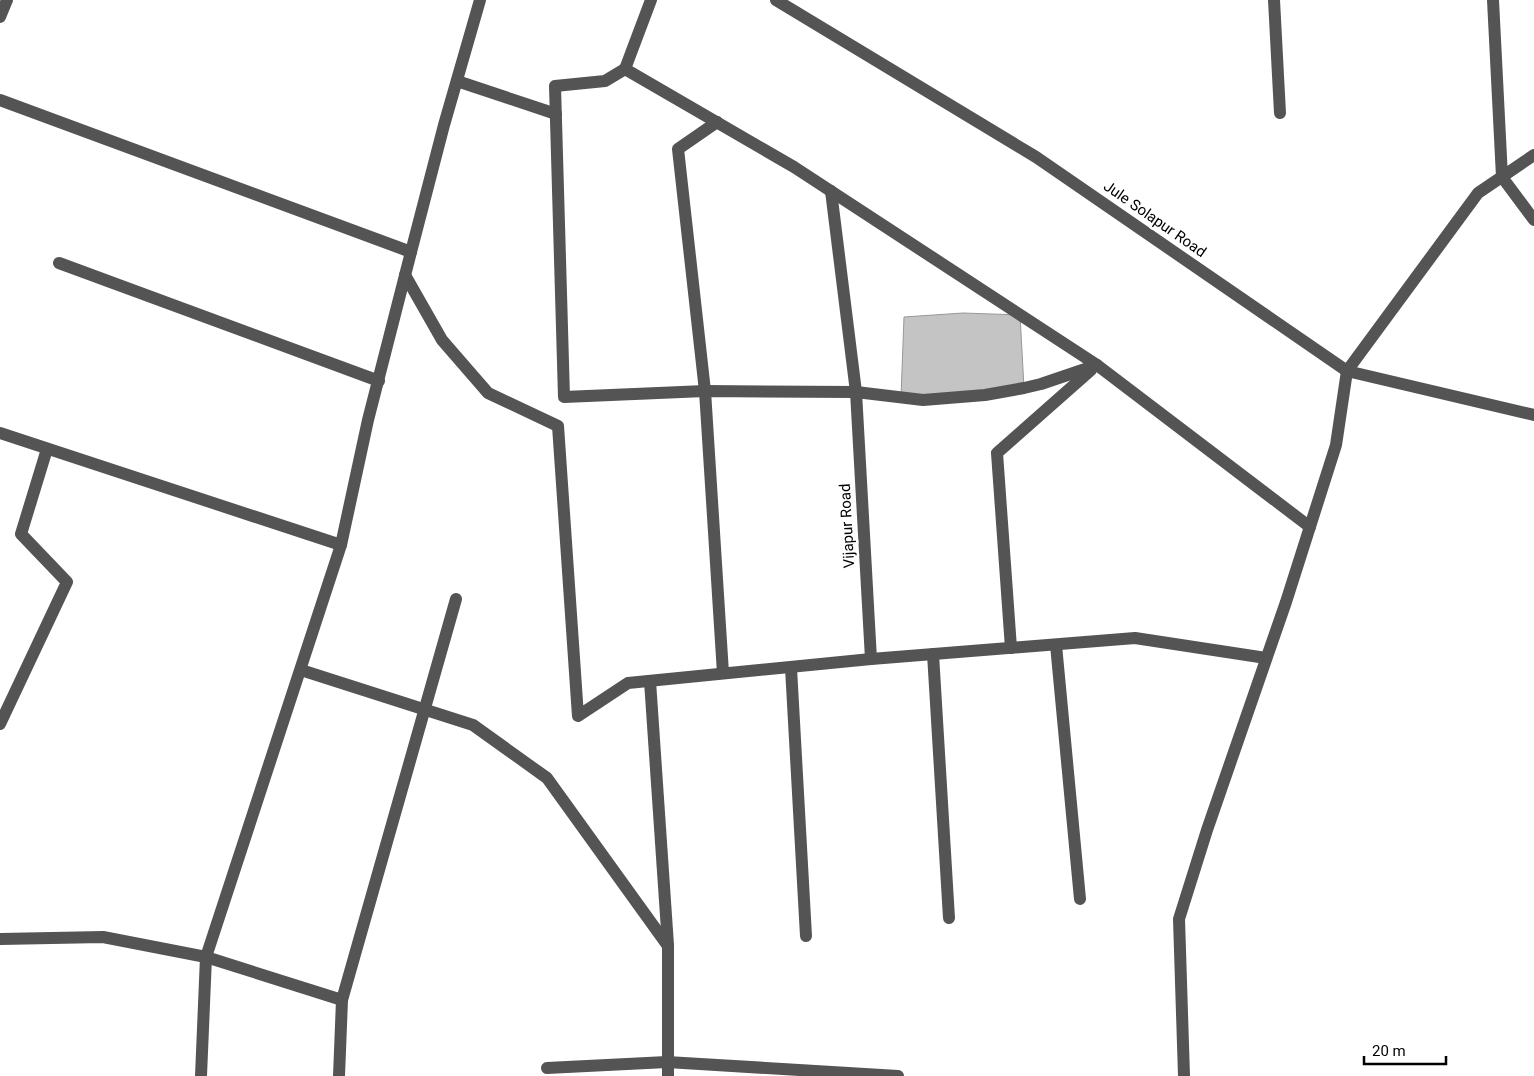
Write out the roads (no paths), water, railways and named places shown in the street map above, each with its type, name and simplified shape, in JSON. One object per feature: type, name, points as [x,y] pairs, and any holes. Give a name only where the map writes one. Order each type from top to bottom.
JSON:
[{"type":"street","points":[[0,17],[7,0]]},
{"type":"street","points":[[201,1076],[206,957],[341,545],[411,252],[480,0]]},
{"type":"street","points":[[651,0],[625,69],[605,82],[555,86],[564,397],[705,391],[856,392],[923,400],[985,395],[1041,384],[1097,365]]},
{"type":"street","name":"Jule Solapur Road","points":[[776,0],[1036,157],[1347,371],[1534,415]]},
{"type":"street","points":[[1274,0],[1280,113]]},
{"type":"street","points":[[1493,0],[1502,177],[1534,220]]},
{"type":"street","points":[[625,69],[794,167],[1097,365],[1310,527]]},
{"type":"street","points":[[457,81],[556,114]]},
{"type":"street","points":[[0,100],[411,252]]},
{"type":"street","points":[[717,122],[678,149],[705,391],[723,673]]},
{"type":"street","points":[[1184,1076],[1178,919],[1336,445],[1347,371],[1478,193],[1534,155]]},
{"type":"street","name":"Vijapur Road","points":[[831,191],[856,392],[871,659]]},
{"type":"street","points":[[60,263],[379,381]]},
{"type":"street","points":[[406,276],[442,340],[488,393],[558,426],[578,716],[628,683],[871,659],[1135,638],[1266,658]]},
{"type":"street","points":[[1012,648],[997,453],[1097,365]]},
{"type":"street","points":[[0,434],[341,545]]},
{"type":"street","points":[[0,724],[66,582],[21,534],[47,449]]},
{"type":"street","points":[[339,1076],[342,1000],[456,599]]},
{"type":"street","points":[[1056,644],[1080,899]]},
{"type":"street","points":[[934,654],[949,918]]},
{"type":"street","points":[[791,668],[806,936]]},
{"type":"street","points":[[301,670],[473,726],[546,778],[668,946]]},
{"type":"street","points":[[650,681],[668,946],[668,1076]]},
{"type":"street","points":[[0,939],[103,937],[206,957],[342,1000]]},
{"type":"street","points":[[547,1068],[667,1062],[898,1076]]}]
